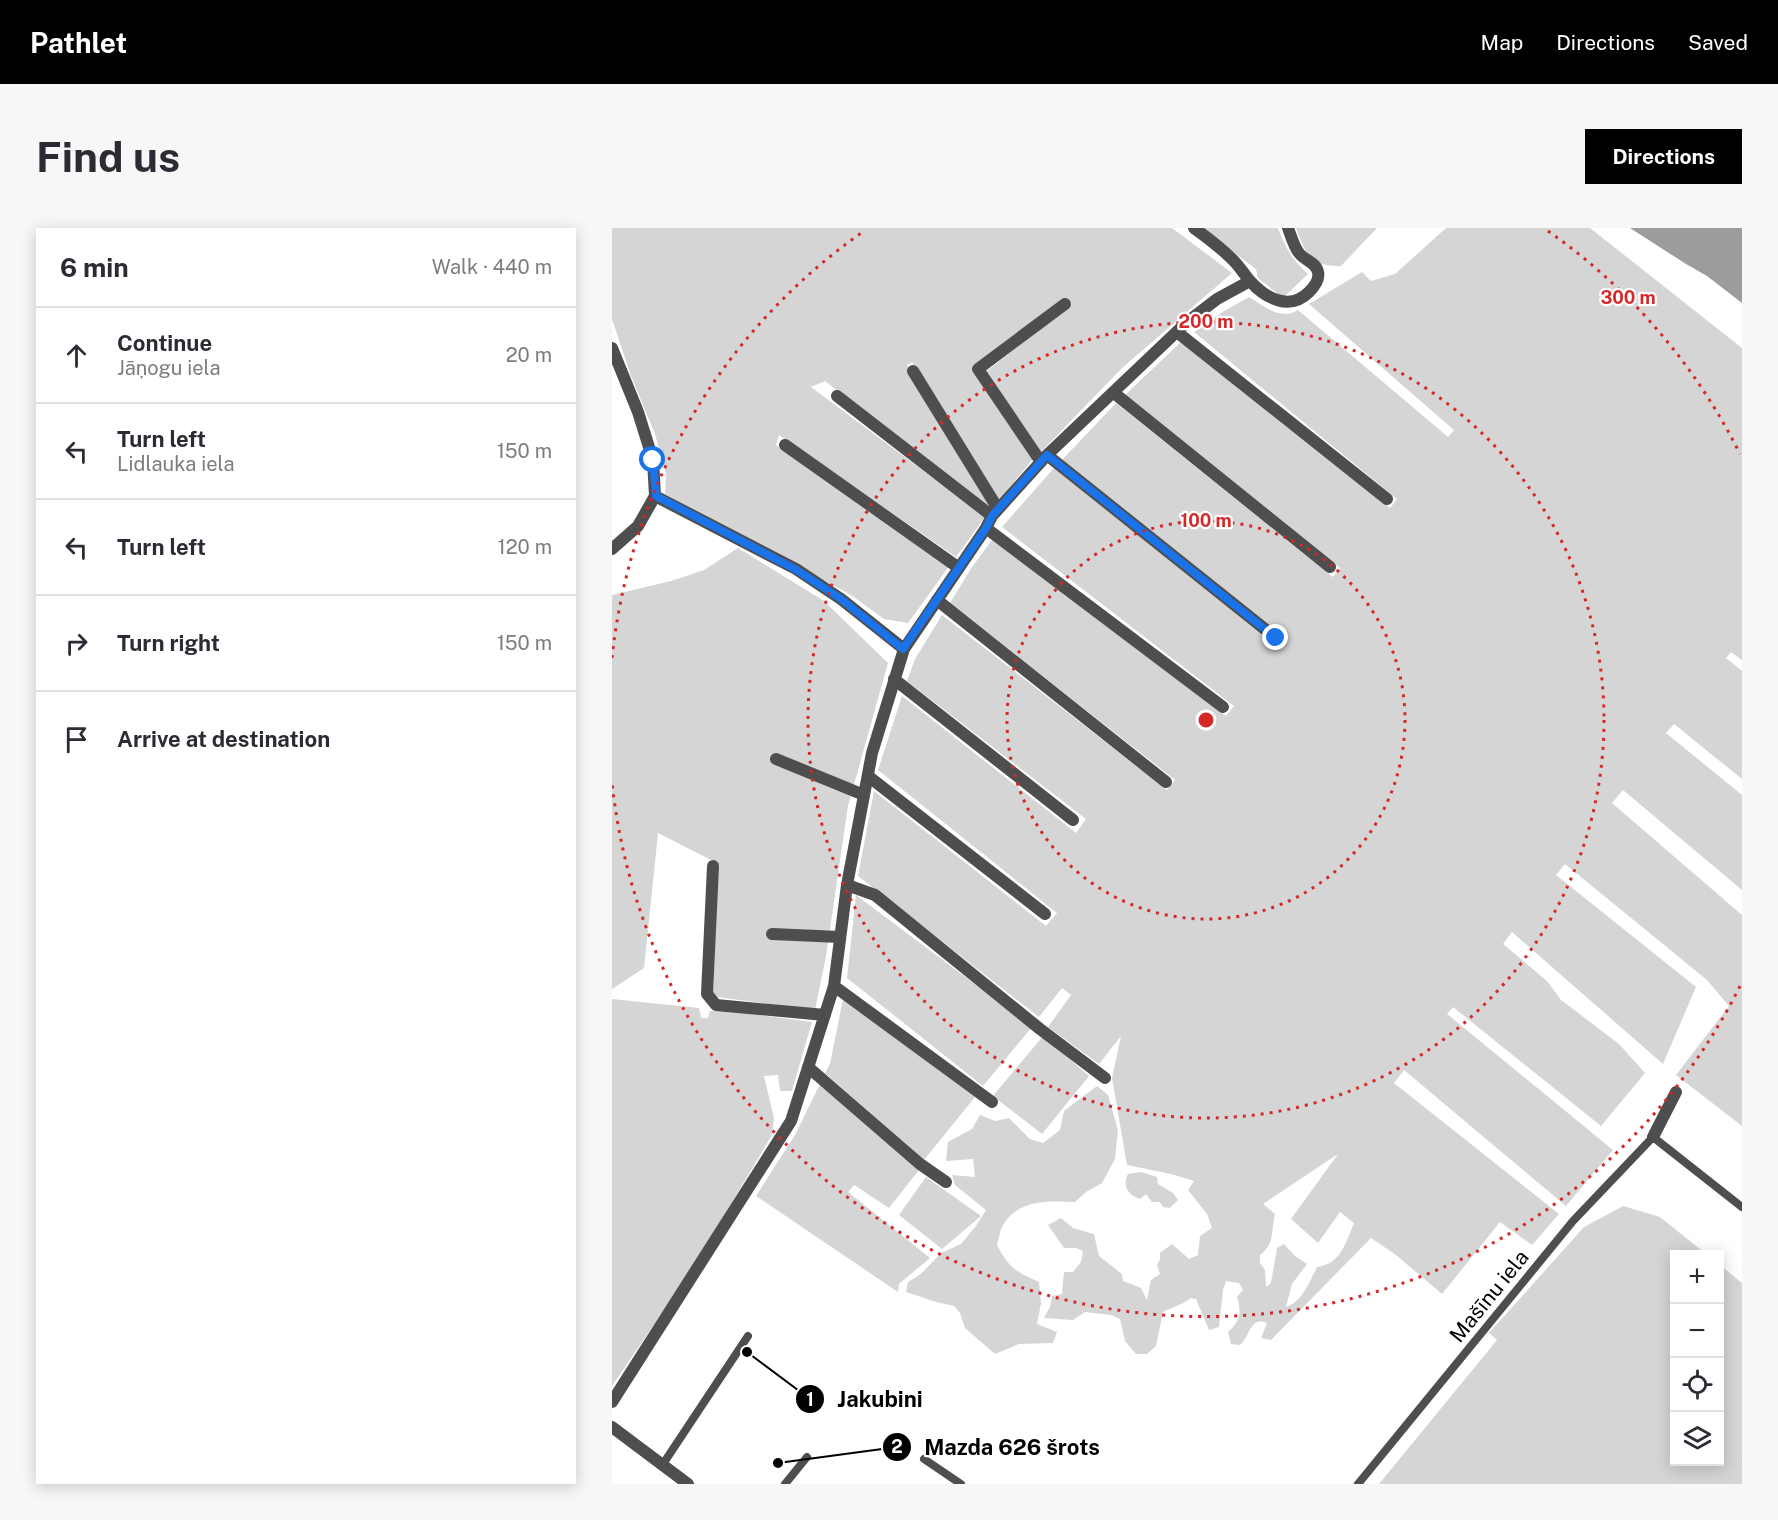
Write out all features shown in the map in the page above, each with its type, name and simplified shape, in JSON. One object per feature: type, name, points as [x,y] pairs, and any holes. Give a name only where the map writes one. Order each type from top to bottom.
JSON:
[{"type":"street","points":[[1194,228],[1219,246],[1244,271],[1250,281],[1276,301],[1288,303],[1299,301],[1318,279],[1317,269],[1300,254],[1288,228]]},
{"type":"street","points":[[612,1402],[791,1121],[834,986],[847,885],[872,753],[903,649],[995,512],[1044,459],[1177,332],[1217,299],[1250,281]]},
{"type":"street","points":[[1065,304],[978,369],[1044,459],[1276,638]]},
{"type":"street","points":[[1177,332],[1387,499]]},
{"type":"street","points":[[612,348],[638,412],[653,460],[656,496],[638,526],[612,549]]},
{"type":"street","points":[[914,370],[995,512]]},
{"type":"street","points":[[1114,393],[1330,567]]},
{"type":"street","points":[[837,396],[995,512]]},
{"type":"street","points":[[785,445],[959,568]]},
{"type":"street","points":[[656,496],[795,569],[841,599],[903,649]]},
{"type":"street","points":[[986,528],[1223,707]]},
{"type":"street","points":[[937,600],[1166,782]]},
{"type":"street","points":[[894,679],[1072,820]]},
{"type":"street","points":[[776,759],[864,795]]},
{"type":"street","points":[[868,776],[1045,914]]},
{"type":"street","points":[[713,866],[707,993],[716,1005],[825,1016]]},
{"type":"street","points":[[847,885],[874,895],[1105,1078]]},
{"type":"street","points":[[772,934],[840,938]]},
{"type":"street","points":[[834,986],[992,1102]]},
{"type":"street","points":[[808,1067],[921,1164],[946,1182]]},
{"type":"street","points":[[1653,1137],[1676,1092]]},
{"type":"street","points":[[612,1427],[688,1484]]},
{"type":"lane","points":[[1653,1137],[1742,1207]]},
{"type":"lane","name":"Mašīnu iela","points":[[1358,1484],[1573,1221],[1653,1137]]},
{"type":"lane","points":[[663,1464],[748,1336]]},
{"type":"lane","points":[[785,1484],[807,1457]]},
{"type":"lane","points":[[924,1459],[962,1484]]},
{"type":"shaded area","points":[[612,228],[1172,228],[1232,273],[1122,368],[1039,454],[987,371],[1072,304],[1066,298],[972,368],[1033,459],[999,500],[912,362],[907,365],[993,507],[989,511],[825,381],[811,387],[985,517],[956,557],[779,435],[776,445],[950,565],[908,623],[884,619],[851,595],[665,494],[666,474],[655,434],[631,376],[612,319]]},
{"type":"shaded area","points":[[1201,228],[1278,228],[1290,253],[1308,274],[1283,298],[1258,278],[1256,269]]},
{"type":"shaded area","points":[[1296,228],[1377,228],[1341,266],[1331,266],[1316,261],[1306,252]]},
{"type":"shaded area","points":[[1446,228],[1590,228],[1742,348],[1742,660],[1731,652],[1726,658],[1742,671],[1742,779],[1674,724],[1666,733],[1742,795],[1742,890],[1623,790],[1612,803],[1742,915],[1742,1126],[1676,1075],[1729,1006],[1707,980],[1565,864],[1556,875],[1696,987],[1663,1064],[1512,932],[1503,944],[1547,981],[1561,1000],[1619,1044],[1645,1073],[1601,1126],[1453,1007],[1447,1014],[1613,1150],[1566,1206],[1404,1070],[1394,1083],[1559,1214],[1532,1245],[1500,1222],[1442,1294],[1396,1255],[1371,1238],[1271,1340],[1261,1338],[1267,1323],[1257,1322],[1240,1345],[1231,1344],[1228,1332],[1239,1316],[1237,1297],[1243,1290],[1239,1283],[1226,1281],[1219,1327],[1209,1330],[1196,1299],[1191,1298],[1163,1312],[1156,1346],[1147,1354],[1136,1354],[1125,1341],[1120,1319],[1111,1315],[1085,1312],[1073,1320],[1044,1318],[1050,1307],[1052,1296],[1062,1294],[1064,1272],[1073,1272],[1081,1262],[1083,1251],[1076,1248],[1064,1248],[1048,1225],[1061,1218],[1073,1228],[1094,1234],[1099,1256],[1122,1274],[1123,1281],[1141,1288],[1147,1300],[1151,1280],[1160,1274],[1157,1265],[1160,1253],[1172,1244],[1189,1259],[1198,1255],[1200,1236],[1212,1228],[1207,1214],[1188,1190],[1194,1181],[1127,1165],[1112,1078],[1121,1036],[1099,1064],[1048,1027],[1071,995],[1062,988],[1039,1017],[858,876],[874,791],[1046,926],[1057,913],[878,770],[902,696],[1076,833],[1086,819],[907,681],[915,659],[942,615],[1167,790],[1175,780],[950,603],[992,540],[1226,716],[1234,706],[1002,527],[1054,468],[1278,646],[1284,638],[1062,460],[1116,403],[1333,577],[1340,568],[1125,395],[1182,341],[1390,508],[1397,499],[1194,332],[1249,297],[1279,313],[1285,314],[1298,310],[1448,437],[1454,430],[1309,304],[1362,272],[1371,281],[1395,274]],"holes":[[[1338,1154],[1291,1219],[1318,1243],[1340,1212],[1354,1223],[1342,1251],[1332,1262],[1317,1267],[1301,1296],[1286,1307],[1292,1284],[1307,1264],[1295,1256],[1284,1244],[1277,1248],[1271,1283],[1266,1287],[1265,1270],[1260,1263],[1260,1255],[1265,1251],[1272,1236],[1275,1214],[1263,1204]]]},
{"type":"shaded area","points":[[1630,228],[1742,228],[1742,303],[1707,276]]},
{"type":"shaded area","points":[[738,548],[824,601],[888,663],[848,806],[826,956],[815,1010],[713,995],[717,863],[658,833],[644,968],[612,989],[612,595],[671,581],[704,570]]},
{"type":"shaded area","points":[[856,895],[1032,1027],[983,1086],[847,978]]},
{"type":"shaded area","points":[[612,999],[699,1008],[701,1018],[708,1018],[710,1011],[721,1010],[812,1022],[792,1091],[780,1091],[778,1075],[764,1076],[774,1118],[772,1135],[695,1264],[612,1386]]},
{"type":"shaded area","points":[[843,999],[975,1097],[924,1160],[825,1073],[830,1064]]},
{"type":"shaded area","points":[[1043,1036],[1089,1076],[1042,1134],[993,1096]]},
{"type":"shaded area","points":[[820,1084],[919,1170],[889,1208],[854,1185],[848,1192],[930,1258],[899,1284],[898,1292],[756,1196],[795,1135]]},
{"type":"shaded area","points":[[1097,1086],[1108,1095],[1118,1130],[1115,1159],[1102,1183],[1086,1192],[1075,1202],[1037,1203],[1019,1209],[1003,1224],[997,1245],[1005,1259],[1014,1268],[1039,1282],[1041,1303],[1037,1324],[1057,1332],[1053,1343],[1019,1344],[995,1354],[965,1328],[960,1313],[954,1306],[906,1292],[908,1282],[921,1274],[941,1253],[961,1244],[986,1210],[955,1185],[952,1175],[975,1177],[973,1159],[946,1161],[948,1142],[972,1129],[980,1115],[995,1121],[1009,1118],[1030,1139],[1043,1143],[1060,1130],[1064,1111]]},
{"type":"shaded area","points":[[1141,1172],[1157,1177],[1158,1184],[1173,1193],[1178,1200],[1170,1208],[1163,1207],[1160,1202],[1152,1202],[1146,1194],[1140,1199],[1132,1195],[1127,1190],[1126,1178],[1128,1174]]},
{"type":"shaded area","points":[[926,1177],[981,1216],[942,1249],[899,1215]]},
{"type":"shaded area","points":[[1623,1206],[1660,1217],[1701,1250],[1670,1250],[1670,1466],[1724,1466],[1724,1268],[1742,1283],[1742,1484],[1379,1484],[1497,1340],[1489,1333],[1584,1227]]},
{"type":"place","name":"Jakubini","points":[[747,1352]]},
{"type":"place","name":"Mazda 626 šrots","points":[[778,1463]]},
{"type":"route","points":[[653,460],[656,496],[795,569],[841,599],[903,649],[992,516],[1047,455],[1276,638]]}]
